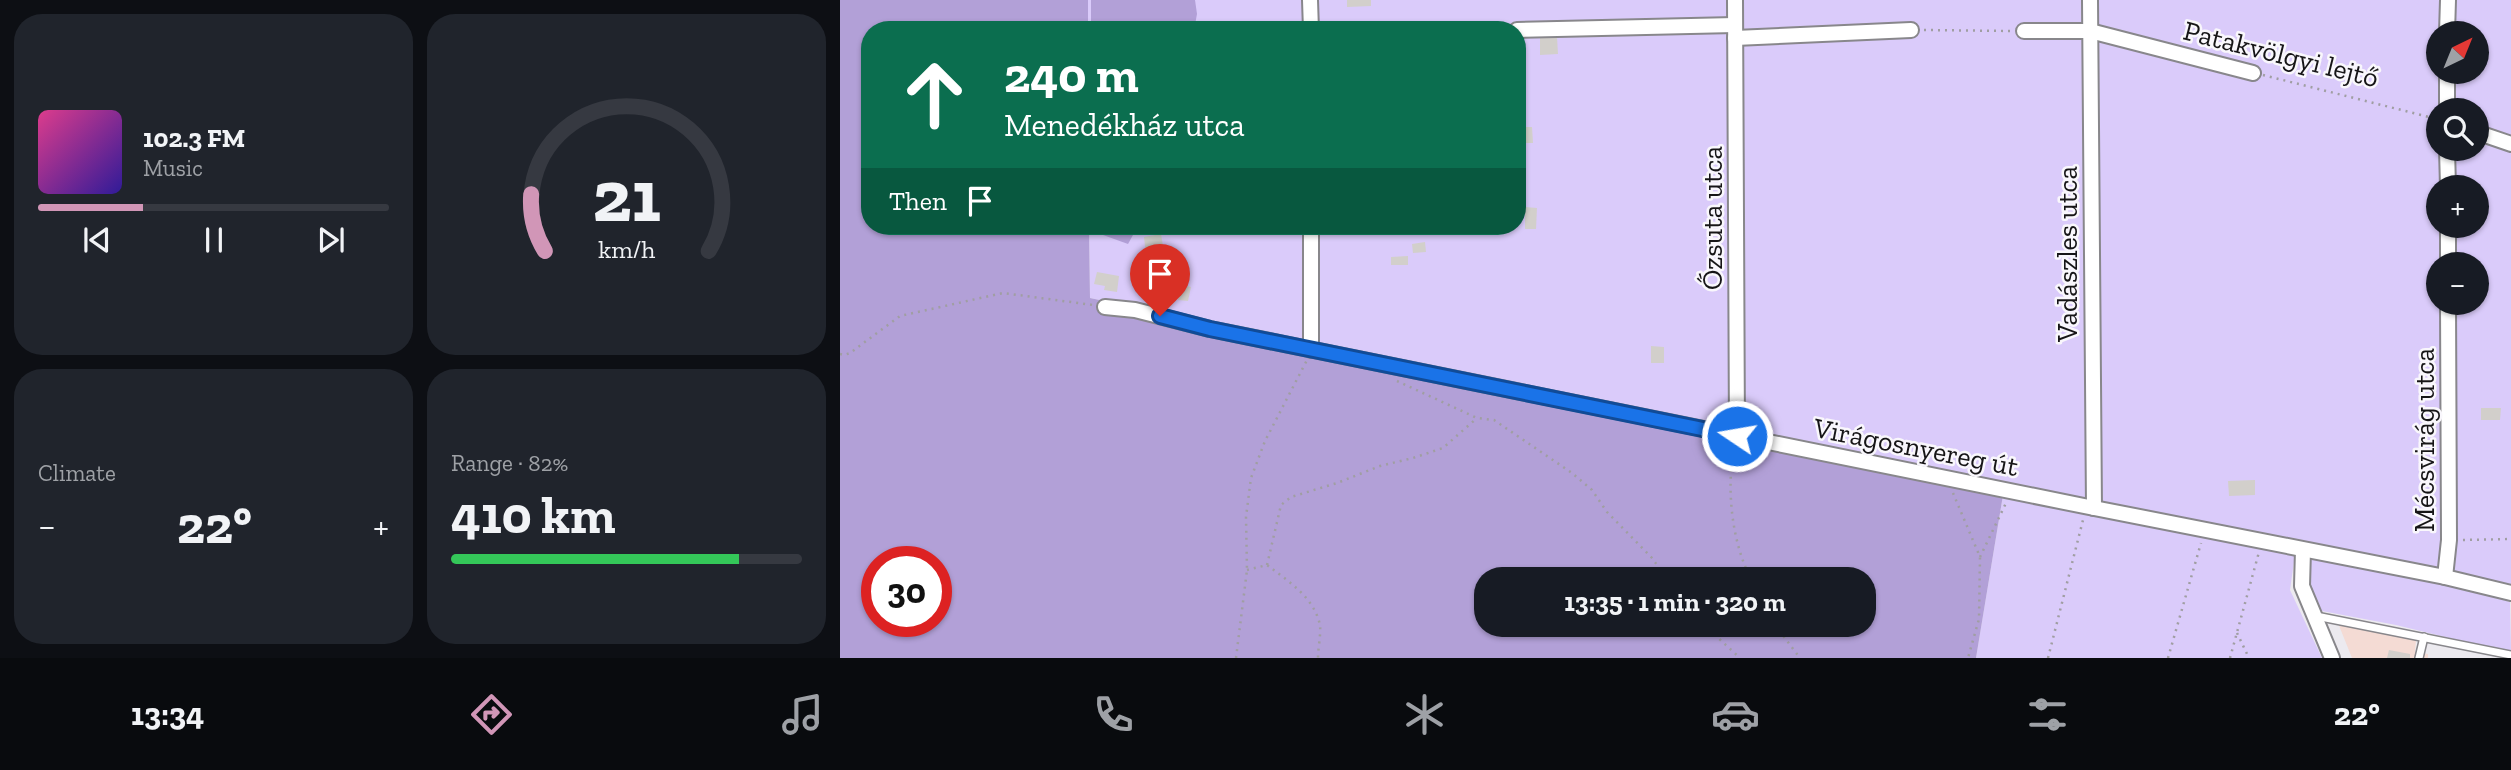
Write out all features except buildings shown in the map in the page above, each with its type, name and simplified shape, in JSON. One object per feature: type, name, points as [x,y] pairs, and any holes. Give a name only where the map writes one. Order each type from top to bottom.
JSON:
[{"type":"street","points":[[1310,0],[1311,21]]},
{"type":"street","name":"Őzsuta utca","points":[[1735,0],[1737,436]]},
{"type":"street","name":"Vadászles utca","points":[[2090,0],[2090,508]]},
{"type":"street","points":[[2448,0],[2448,21]]},
{"type":"street","points":[[1526,30],[1911,30]]},
{"type":"street","name":"Patakvölgyi lejtő","points":[[2024,31],[2090,32],[2253,72]]},
{"type":"street","points":[[2489,136],[2511,144]]},
{"type":"street","points":[[1311,235],[1311,349]]},
{"type":"street","name":"Virágosnyereg út","points":[[1105,307],[1135,310],[1210,329],[1380,364],[2445,577],[2511,593]]},
{"type":"street","name":"Mécsvirág utca","points":[[2445,577],[2449,540],[2448,315]]},
{"type":"street","points":[[2303,550],[2302,586],[2332,658]]},
{"type":"lane","points":[[2312,615],[2511,655]]},
{"type":"lane","points":[[2419,658],[2424,637]]},
{"type":"path","points":[[1911,30],[2024,31]]},
{"type":"path","name":"Patakvölgyi lejtő","points":[[2253,72],[2426,116]]},
{"type":"path","points":[[840,354],[850,353],[900,316],[1003,293],[1105,307]]},
{"type":"path","points":[[1236,658],[1247,570],[1246,517],[1251,478],[1265,441],[1304,368],[1311,349]]},
{"type":"path","points":[[1380,364],[1392,378],[1477,418],[1493,420],[1572,473],[1592,490],[1607,512],[1658,567]]},
{"type":"path","points":[[1267,565],[1281,505],[1290,497],[1443,448],[1477,418]]},
{"type":"path","points":[[1737,436],[1729,472],[1731,505],[1745,567]]},
{"type":"path","points":[[1947,478],[1980,557],[1979,619],[1968,658]]},
{"type":"path","points":[[1980,557],[2012,491]]},
{"type":"path","points":[[2048,658],[2090,508]]},
{"type":"path","points":[[2168,658],[2204,530]]},
{"type":"path","points":[[2449,540],[2511,540]]},
{"type":"path","points":[[2230,658],[2261,542]]},
{"type":"path","points":[[1247,570],[1267,565]]},
{"type":"path","points":[[1267,565],[1301,591],[1314,609],[1320,627],[1318,658]]},
{"type":"path","points":[[2237,632],[2249,658]]},
{"type":"path","points":[[1717,637],[1740,658]]},
{"type":"path","points":[[1784,637],[1800,658]]},
{"type":"shaded area","points":[[840,0],[1088,0],[1088,21],[861,21],[861,235],[1089,235],[1090,298],[2004,489],[1976,658],[840,658]]},
{"type":"shaded area","points":[[1088,0],[2511,0],[2511,584],[2297,540],[2290,590],[2322,658],[1976,658],[2004,489],[1090,298],[1089,235],[1526,235],[1526,21],[1088,21]]},
{"type":"shaded area","points":[[1091,0],[1195,0],[1197,14],[1196,21],[1091,21]]},
{"type":"shaded area","points":[[1103,235],[1133,235],[1128,244]]},
{"type":"shaded area","points":[[2319,558],[2480,592],[2510,602],[2511,653],[2396,625],[2322,611],[2311,594],[2309,581],[2309,560]]},
{"type":"shaded area","points":[[2338,623],[2416,639],[2415,652],[2428,654],[2428,658],[2352,658]]},
{"type":"route","points":[[1160,316],[1210,329],[1737,436]]}]
